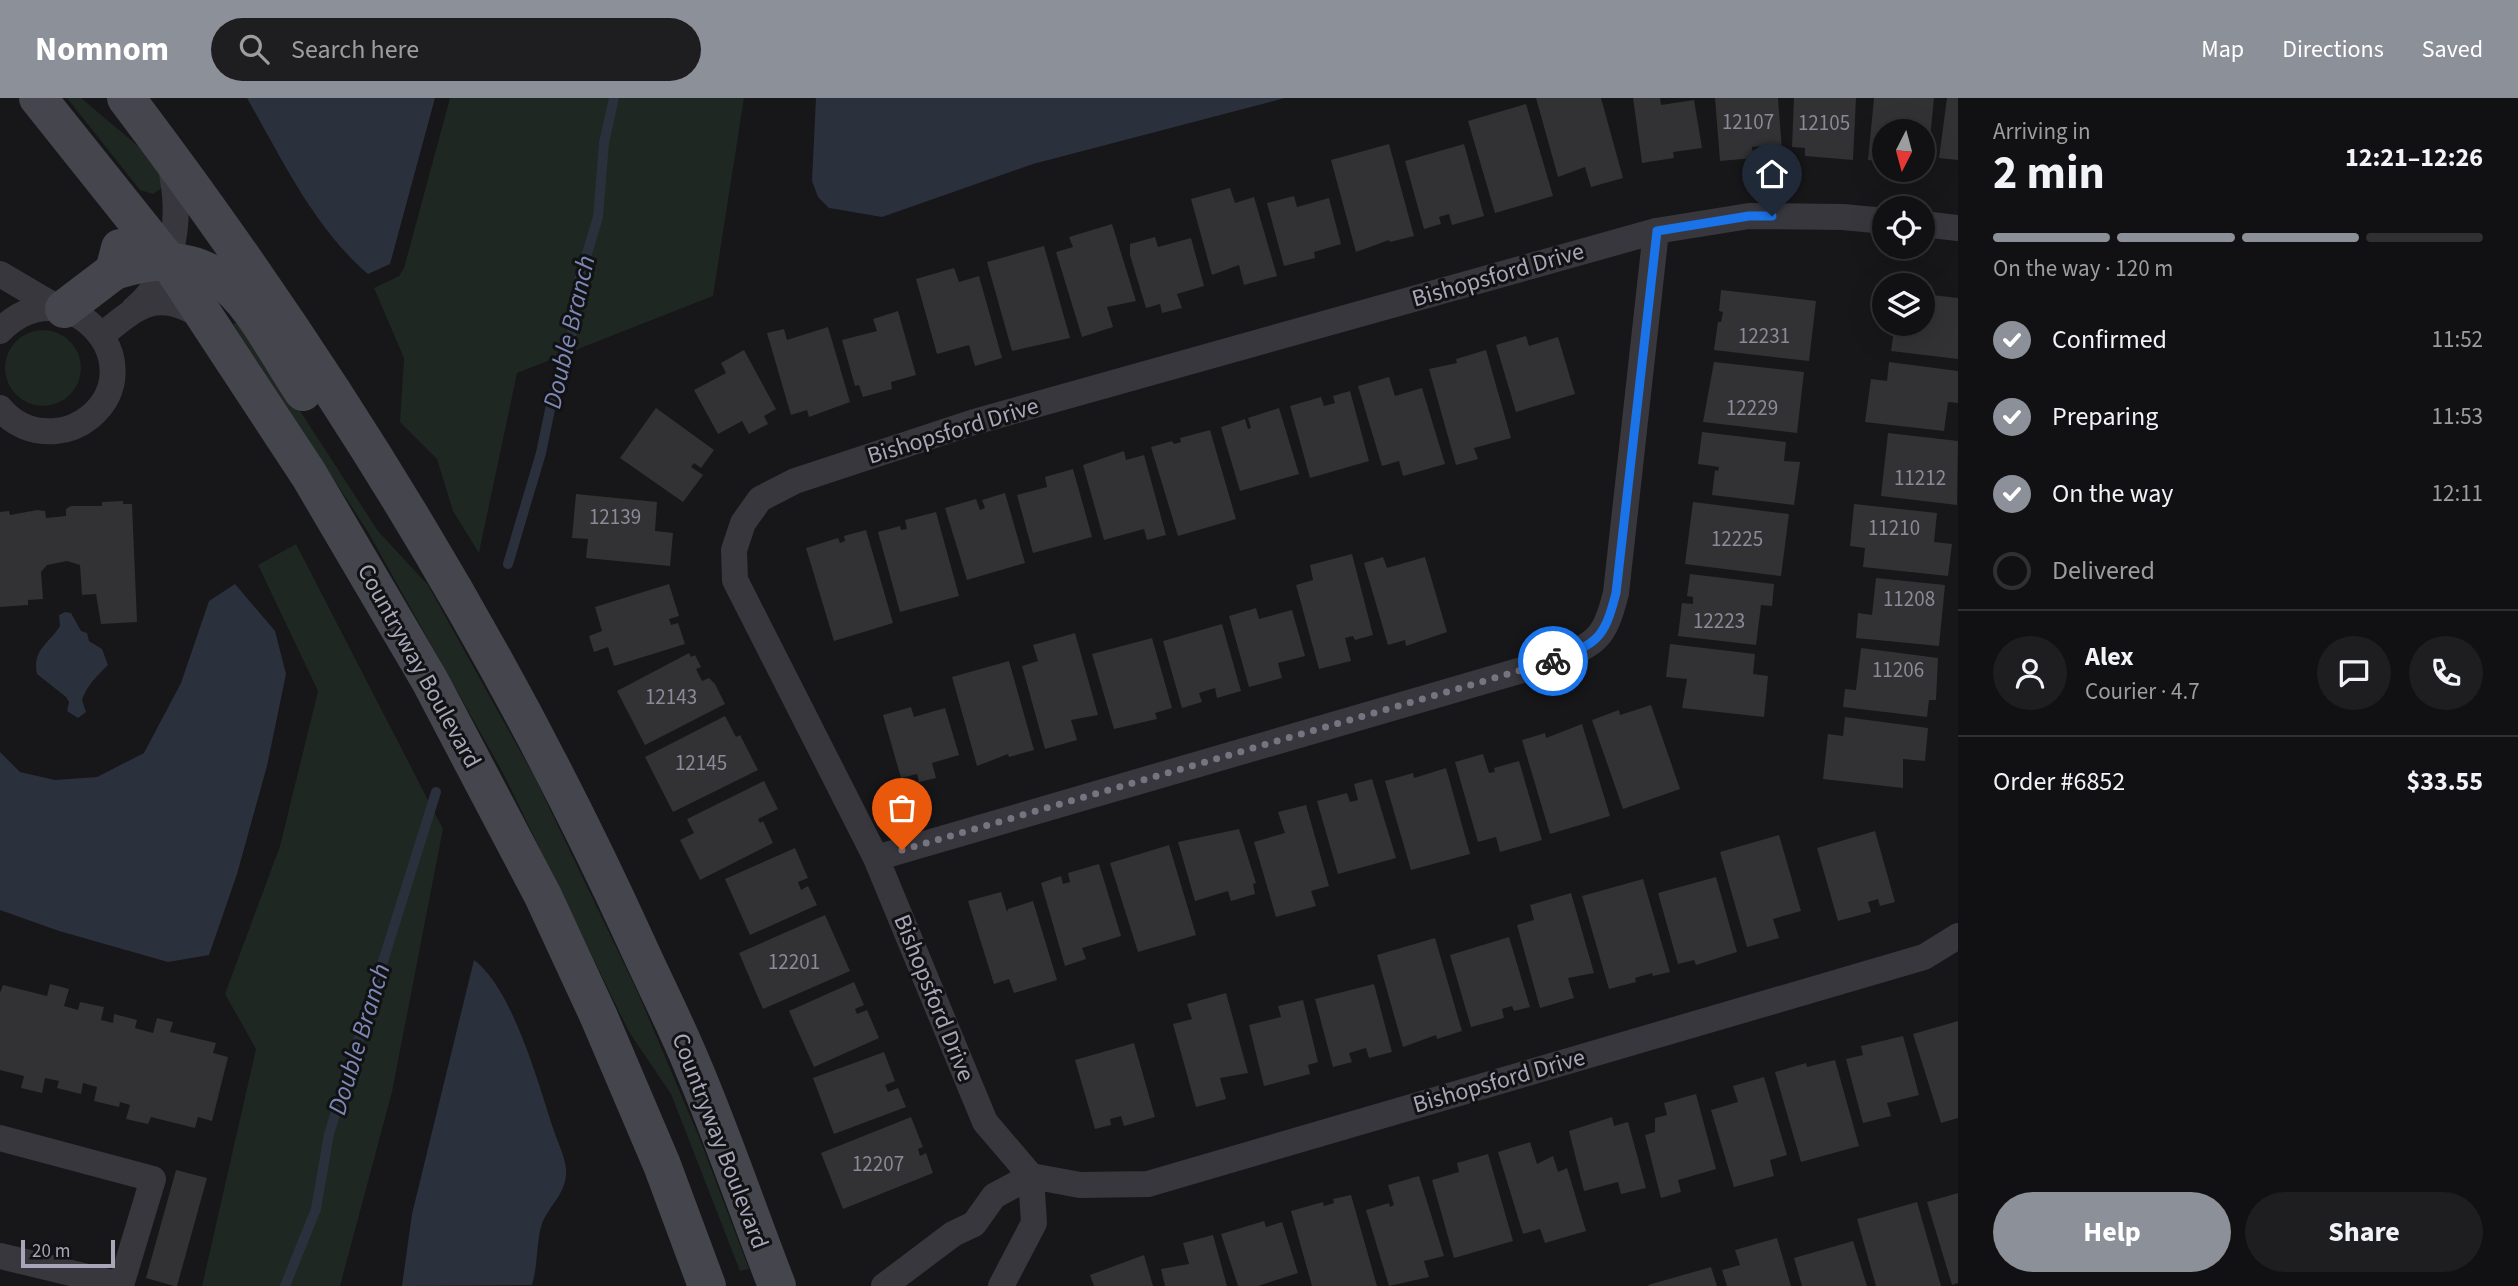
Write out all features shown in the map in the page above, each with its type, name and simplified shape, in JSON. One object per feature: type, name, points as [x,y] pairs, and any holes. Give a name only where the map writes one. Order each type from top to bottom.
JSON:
[{"type":"street","name":"Countryway Boulevard","points":[[38,98],[169,262],[309,475],[430,681],[543,896],[599,1017],[662,1165],[707,1286]]},
{"type":"street","name":"Countryway Boulevard","points":[[126,98],[287,319],[444,570],[598,857],[694,1068],[778,1278]]},
{"type":"street","points":[[102,335],[134,309],[156,286],[169,262],[174,236],[175,197],[167,153]]},
{"type":"street","points":[[114,271],[121,238],[117,197]]},
{"type":"street","name":"Bishopsford Drive","points":[[1872,220],[1749,216],[1657,231],[974,422],[795,481],[760,499],[743,523],[734,550],[735,580],[876,858],[985,1122],[1031,1176],[1080,1185],[1148,1184],[1924,957],[1958,936]]},
{"type":"street","points":[[1935,225],[1958,228]]},
{"type":"street","points":[[876,858],[1553,661],[1590,646],[1608,624],[1616,593],[1657,231]]},
{"type":"street","points":[[0,331],[26,311],[60,308],[114,271],[139,263],[194,265],[215,273],[233,286],[377,510],[444,570]]},
{"type":"street","points":[[0,274],[60,308],[84,318],[102,335],[110,354],[112,373],[108,393],[98,410],[82,423],[64,430],[44,432],[25,428],[3,414]]},
{"type":"street","points":[[134,309],[167,301],[183,303],[206,318]]},
{"type":"street","points":[[599,1017],[648,1083],[666,1113],[690,1167],[733,1286]]},
{"type":"street","points":[[0,1138],[153,1179],[121,1285],[0,1256]]},
{"type":"street","points":[[884,1286],[953,1234],[974,1224],[994,1196],[1031,1176],[1034,1223],[1001,1286]]},
{"type":"shaded area","points":[[67,98],[81,98],[164,168],[166,185],[153,194],[140,190]]},
{"type":"shaded area","points":[[450,98],[744,98],[713,296],[517,373],[479,553],[453,511],[437,459],[400,422],[404,358],[374,288],[399,276],[404,268]]},
{"type":"shaded area","points":[[241,320],[378,531],[428,585],[535,778],[638,993],[699,1137],[749,1269],[740,1271],[671,1094],[629,1032],[503,773],[368,532],[233,324]]},
{"type":"shaded area","points":[[36,330],[50,330],[64,336],[75,347],[81,368],[78,383],[70,395],[50,406],[36,406],[22,400],[11,389],[5,375],[5,361],[11,347],[22,336]]},
{"type":"shaded area","points":[[296,544],[443,829],[392,1092],[340,1286],[202,1286],[256,1049],[225,994],[280,846],[318,691],[258,565]]},
{"type":"water","points":[[247,98],[435,98],[390,264],[368,274],[331,236],[300,192]]},
{"type":"water","points":[[816,98],[1285,98],[1033,164],[882,217],[829,208],[818,197],[812,181]]},
{"type":"water","points":[[235,584],[275,631],[286,674],[267,766],[237,874],[209,955],[168,962],[59,931],[0,910],[0,752],[20,772],[55,780],[97,777],[144,753],[181,683],[209,601]]},
{"type":"water","points":[[71,613],[81,631],[87,633],[89,641],[102,649],[108,665],[87,690],[82,700],[86,712],[78,718],[67,711],[69,702],[66,697],[37,674],[39,653],[60,626],[59,615]]},
{"type":"water","points":[[474,960],[488,973],[512,1013],[563,1154],[566,1178],[561,1193],[541,1227],[532,1285],[402,1286],[412,1214]]},
{"type":"building","points":[[1536,98],[1601,98],[1623,178],[1591,187],[1585,167],[1558,177]]},
{"type":"building","points":[[1633,98],[1660,98],[1661,105],[1694,100],[1702,148],[1673,152],[1674,158],[1642,163]]},
{"type":"building","points":[[1715,98],[1778,98],[1782,151],[1765,153],[1765,146],[1752,147],[1754,158],[1720,161]]},
{"type":"building","points":[[1794,98],[1856,98],[1853,160],[1805,156],[1805,148],[1792,147]]},
{"type":"building","points":[[1874,98],[1934,98],[1932,119],[1872,119],[1872,160],[1868,160]]},
{"type":"building","points":[[1947,98],[1958,98],[1958,160],[1939,158]]},
{"type":"building","points":[[1526,104],[1553,196],[1495,213],[1468,121]]},
{"type":"building","points":[[1389,144],[1414,236],[1390,242],[1389,240],[1356,252],[1331,160]]},
{"type":"building","points":[[1464,144],[1484,216],[1452,225],[1449,214],[1439,217],[1441,224],[1424,229],[1405,161]]},
{"type":"building","points":[[1230,188],[1235,203],[1254,197],[1277,276],[1244,285],[1239,265],[1212,275],[1191,199]]},
{"type":"building","points":[[1294,196],[1297,207],[1329,198],[1341,244],[1314,252],[1315,258],[1284,266],[1267,203]]},
{"type":"building","points":[[1112,224],[1136,301],[1107,307],[1113,327],[1082,337],[1056,252],[1073,247],[1069,237]]},
{"type":"building","points":[[1155,237],[1158,247],[1191,238],[1204,286],[1177,294],[1182,308],[1162,313],[1160,304],[1146,308],[1130,255],[1130,244]]},
{"type":"building","points":[[1044,246],[1070,338],[1012,351],[987,262]]},
{"type":"building","points":[[954,268],[959,282],[979,276],[1002,358],[975,366],[969,345],[937,354],[916,279]]},
{"type":"building","points":[[1721,290],[1816,301],[1809,361],[1714,350],[1718,322],[1721,322],[1723,312],[1719,311]]},
{"type":"building","points":[[1935,295],[1958,298],[1958,359],[1891,351],[1893,336],[1935,336]]},
{"type":"building","points":[[898,311],[916,375],[891,382],[892,389],[863,397],[859,385],[855,386],[842,340],[877,331],[873,319]]},
{"type":"building","points":[[828,327],[850,402],[809,417],[807,410],[791,415],[767,333],[784,329],[787,340]]},
{"type":"building","points":[[1526,336],[1529,346],[1558,337],[1575,394],[1516,412],[1496,345]]},
{"type":"building","points":[[744,350],[776,409],[764,416],[768,424],[749,434],[742,421],[718,434],[694,390],[726,373],[721,363]]},
{"type":"building","points":[[1486,350],[1511,438],[1474,448],[1478,459],[1456,465],[1429,369],[1457,363],[1456,359]]},
{"type":"building","points":[[1714,362],[1804,372],[1797,433],[1703,422]]},
{"type":"building","points":[[1889,362],[1958,371],[1958,403],[1948,402],[1944,431],[1865,422],[1871,379],[1887,381]]},
{"type":"building","points":[[1389,377],[1395,396],[1422,388],[1445,464],[1403,476],[1399,461],[1382,466],[1358,386]]},
{"type":"building","points":[[1350,391],[1369,461],[1310,478],[1290,406],[1321,397],[1324,406],[1335,403],[1333,396]]},
{"type":"building","points":[[656,408],[714,450],[701,468],[694,463],[691,467],[703,475],[683,502],[620,458]]},
{"type":"building","points":[[1279,408],[1299,474],[1240,491],[1221,427],[1245,419],[1248,429],[1251,428],[1248,418]]},
{"type":"building","points":[[1210,430],[1236,519],[1178,536],[1151,447],[1172,441],[1174,444],[1181,442],[1180,438]]},
{"type":"building","points":[[1702,432],[1786,442],[1784,461],[1800,462],[1794,505],[1712,495],[1715,470],[1718,471],[1719,467],[1698,464]]},
{"type":"building","points":[[1888,433],[1958,441],[1957,505],[1881,496]]},
{"type":"building","points":[[1124,451],[1126,460],[1144,455],[1166,535],[1147,540],[1144,529],[1104,540],[1083,465]]},
{"type":"building","points":[[1073,469],[1092,537],[1033,553],[1017,495],[1047,487],[1045,477]]},
{"type":"building","points":[[1005,493],[1025,563],[967,580],[945,508],[976,499],[980,510],[985,508],[982,500]]},
{"type":"building","points":[[576,494],[657,502],[655,531],[673,533],[670,566],[586,558],[588,539],[572,538]]},
{"type":"building","points":[[123,501],[123,504],[132,504],[137,622],[101,624],[96,594],[82,595],[80,565],[67,561],[47,565],[41,572],[43,599],[28,600],[28,605],[0,607],[0,512],[9,511],[10,515],[45,511],[46,518],[66,516],[66,509],[71,506],[102,506],[102,502]]},
{"type":"building","points":[[1693,502],[1789,514],[1781,576],[1685,564]]},
{"type":"building","points":[[1854,504],[1937,513],[1934,542],[1952,544],[1948,576],[1863,567],[1865,548],[1850,546]]},
{"type":"building","points":[[936,512],[959,596],[900,612],[878,532],[900,526],[901,530],[907,529],[905,520]]},
{"type":"building","points":[[866,530],[893,623],[834,641],[806,548],[838,538],[840,543],[845,541],[844,536]]},
{"type":"building","points":[[1352,554],[1373,635],[1355,640],[1353,636],[1345,638],[1351,661],[1319,669],[1296,585],[1313,580],[1310,565]]},
{"type":"building","points":[[1383,557],[1387,568],[1425,557],[1447,632],[1406,646],[1405,640],[1388,645],[1364,563]]},
{"type":"building","points":[[1690,574],[1774,584],[1772,606],[1761,605],[1756,645],[1678,636],[1682,603],[1693,604],[1693,597],[1687,596]]},
{"type":"building","points":[[1876,578],[1945,585],[1939,646],[1856,638],[1858,613],[1872,615]]},
{"type":"building","points":[[669,584],[679,616],[669,619],[671,625],[678,623],[685,644],[614,666],[608,647],[594,652],[589,636],[602,631],[595,607]]},
{"type":"building","points":[[1256,608],[1259,619],[1292,610],[1305,656],[1278,663],[1282,678],[1249,687],[1229,616]]},
{"type":"building","points":[[1222,624],[1241,691],[1217,698],[1215,688],[1199,693],[1202,702],[1182,708],[1163,641]]},
{"type":"building","points":[[1075,633],[1098,715],[1071,720],[1077,740],[1045,749],[1022,666],[1038,661],[1033,645]]},
{"type":"building","points":[[1152,638],[1172,708],[1155,713],[1157,719],[1114,729],[1092,654]]},
{"type":"building","points":[[1670,644],[1755,654],[1753,674],[1768,676],[1764,717],[1682,708],[1687,679],[1666,677]]},
{"type":"building","points":[[1861,648],[1938,658],[1936,700],[1929,700],[1927,717],[1843,707],[1845,689],[1856,690]]},
{"type":"building","points":[[689,653],[691,657],[695,655],[701,667],[696,669],[702,681],[709,678],[715,684],[725,704],[645,745],[617,691]]},
{"type":"building","points":[[1009,661],[1034,750],[1009,757],[1008,754],[977,766],[952,677]]},
{"type":"building","points":[[1651,705],[1680,789],[1623,809],[1592,720],[1619,710],[1620,715]]},
{"type":"building","points":[[911,707],[914,717],[945,708],[959,755],[932,763],[936,778],[919,782],[917,774],[901,778],[883,715]]},
{"type":"building","points":[[725,716],[736,737],[740,735],[758,770],[673,812],[645,757]]},
{"type":"building","points":[[1845,717],[1928,728],[1925,761],[1903,759],[1903,788],[1823,779],[1828,734],[1843,736]]},
{"type":"building","points":[[1582,724],[1610,816],[1550,834],[1522,740],[1545,733],[1546,738]]},
{"type":"building","points":[[1483,754],[1489,773],[1495,772],[1494,768],[1519,761],[1542,840],[1500,852],[1496,837],[1478,842],[1455,762]]},
{"type":"building","points":[[1446,768],[1470,854],[1411,870],[1385,781],[1413,773],[1414,778]]},
{"type":"building","points":[[1372,779],[1396,858],[1338,874],[1317,801],[1347,793],[1350,802],[1358,800],[1354,784]]},
{"type":"building","points":[[764,781],[778,809],[758,819],[760,823],[763,821],[773,843],[700,880],[680,840],[694,833],[687,819]]},
{"type":"building","points":[[1306,805],[1329,886],[1311,891],[1316,906],[1276,917],[1254,842],[1285,833],[1278,812]]},
{"type":"building","points":[[1239,829],[1256,883],[1253,884],[1255,894],[1231,901],[1228,891],[1195,901],[1178,842]]},
{"type":"building","points":[[1875,831],[1895,902],[1880,906],[1878,899],[1868,902],[1871,912],[1838,921],[1817,848]]},
{"type":"building","points":[[1779,835],[1801,911],[1773,919],[1779,938],[1747,947],[1720,852]]},
{"type":"building","points":[[1169,845],[1196,935],[1138,952],[1110,863]]},
{"type":"building","points":[[795,848],[808,878],[798,882],[801,890],[808,886],[817,905],[750,935],[725,879]]},
{"type":"building","points":[[1099,864],[1121,936],[1082,948],[1086,959],[1065,966],[1041,883],[1061,876],[1063,884],[1070,882],[1068,873]]},
{"type":"building","points":[[1716,877],[1737,952],[1696,965],[1694,960],[1678,964],[1658,893]]},
{"type":"building","points":[[1643,879],[1670,972],[1653,976],[1652,973],[1635,978],[1636,982],[1609,989],[1582,896]]},
{"type":"building","points":[[1001,892],[1007,912],[1008,909],[1033,901],[1057,980],[1014,993],[1009,979],[994,984],[968,901]]},
{"type":"building","points":[[1571,893],[1594,973],[1568,978],[1574,998],[1540,1008],[1517,925],[1534,920],[1530,905]]},
{"type":"building","points":[[825,915],[850,971],[763,1009],[739,953]]},
{"type":"building","points":[[1509,937],[1530,1007],[1514,1011],[1512,1006],[1502,1009],[1504,1018],[1471,1027],[1450,955]]},
{"type":"building","points":[[1435,938],[1462,1031],[1437,1039],[1436,1035],[1403,1047],[1377,955]]},
{"type":"building","points":[[854,982],[864,1005],[855,1009],[857,1014],[867,1010],[879,1038],[814,1067],[789,1011]]},
{"type":"building","points":[[50,984],[69,989],[64,1006],[78,1010],[80,1002],[104,1007],[101,1020],[113,1023],[114,1014],[137,1020],[135,1028],[153,1033],[157,1018],[173,1022],[170,1032],[216,1043],[213,1053],[228,1057],[212,1121],[198,1117],[195,1128],[151,1117],[148,1124],[126,1119],[130,1105],[120,1102],[119,1107],[94,1101],[97,1087],[83,1083],[81,1094],[57,1088],[59,1081],[45,1078],[42,1093],[21,1088],[24,1076],[0,1070],[0,993],[3,985],[47,996]]},
{"type":"building","points":[[1374,984],[1392,1052],[1369,1058],[1366,1048],[1349,1053],[1352,1062],[1333,1067],[1315,999]]},
{"type":"building","points":[[1226,993],[1248,1073],[1220,1078],[1226,1099],[1196,1107],[1173,1024],[1192,1019],[1187,1004]]},
{"type":"building","points":[[1303,1000],[1318,1062],[1308,1065],[1310,1074],[1264,1086],[1249,1025],[1281,1017],[1278,1006]]},
{"type":"building","points":[[1958,1021],[1958,1118],[1941,1123],[1913,1034]]},
{"type":"building","points":[[1903,1036],[1919,1095],[1887,1103],[1891,1116],[1863,1123],[1846,1059],[1863,1055],[1861,1046]]},
{"type":"building","points":[[1134,1043],[1155,1117],[1124,1126],[1121,1116],[1110,1119],[1111,1125],[1095,1129],[1075,1060]]},
{"type":"building","points":[[884,1052],[895,1081],[885,1085],[888,1092],[898,1088],[906,1107],[834,1134],[813,1078]]},
{"type":"building","points":[[1835,1060],[1859,1146],[1801,1162],[1775,1072],[1806,1063],[1807,1067]]},
{"type":"building","points":[[1764,1077],[1787,1155],[1770,1160],[1774,1176],[1734,1187],[1711,1110],[1738,1102],[1733,1086]]},
{"type":"building","points":[[1696,1094],[1716,1169],[1678,1180],[1681,1192],[1661,1198],[1645,1135],[1655,1132],[1655,1118],[1667,1115],[1664,1103]]},
{"type":"building","points":[[911,1117],[923,1147],[918,1149],[920,1156],[926,1153],[933,1173],[843,1209],[821,1153]]},
{"type":"building","points":[[1612,1117],[1614,1126],[1628,1122],[1646,1188],[1621,1194],[1618,1182],[1584,1191],[1569,1131]]},
{"type":"building","points":[[1530,1142],[1537,1164],[1553,1156],[1558,1172],[1567,1168],[1586,1231],[1545,1243],[1540,1229],[1523,1234],[1498,1152]]},
{"type":"building","points":[[1488,1154],[1513,1241],[1454,1258],[1432,1180],[1459,1172],[1457,1163]]},
{"type":"building","points":[[176,1170],[207,1178],[177,1286],[174,1286],[146,1278]]},
{"type":"building","points":[[1419,1176],[1444,1256],[1424,1261],[1429,1277],[1389,1286],[1366,1210],[1389,1203],[1390,1207],[1394,1205],[1388,1185]]},
{"type":"building","points":[[1958,1193],[1958,1283],[1952,1285],[1927,1202]]},
{"type":"building","points":[[1351,1195],[1377,1286],[1312,1286],[1291,1211],[1323,1202],[1324,1206],[1334,1203],[1333,1199]]},
{"type":"building","points":[[1917,1202],[1941,1286],[1876,1286],[1857,1219]]},
{"type":"building","points":[[1264,1221],[1266,1227],[1282,1222],[1298,1273],[1258,1286],[1238,1286],[1221,1234]]},
{"type":"building","points":[[1213,1235],[1227,1286],[1165,1286],[1161,1269],[1189,1264],[1183,1243]]},
{"type":"building","points":[[1777,1238],[1791,1286],[1727,1286],[1722,1270],[1740,1265],[1735,1250]]},
{"type":"building","points":[[1853,1241],[1867,1286],[1802,1286],[1794,1258]]},
{"type":"building","points":[[1144,1255],[1153,1286],[1094,1286],[1090,1275]]},
{"type":"building","points":[[1711,1267],[1717,1286],[1648,1285]]},
{"type":"waterway","name":"Double Branch","points":[[508,564],[541,453],[553,395],[572,333],[577,287],[598,217],[604,143],[614,98]]},
{"type":"waterway","name":"Double Branch","points":[[285,1286],[316,1209],[329,1134],[436,792]]},
{"type":"way so far","points":[[902,850],[1553,661]]},
{"type":"route","points":[[1553,661],[1590,646],[1608,624],[1616,593],[1657,231],[1749,216],[1772,216]]}]
